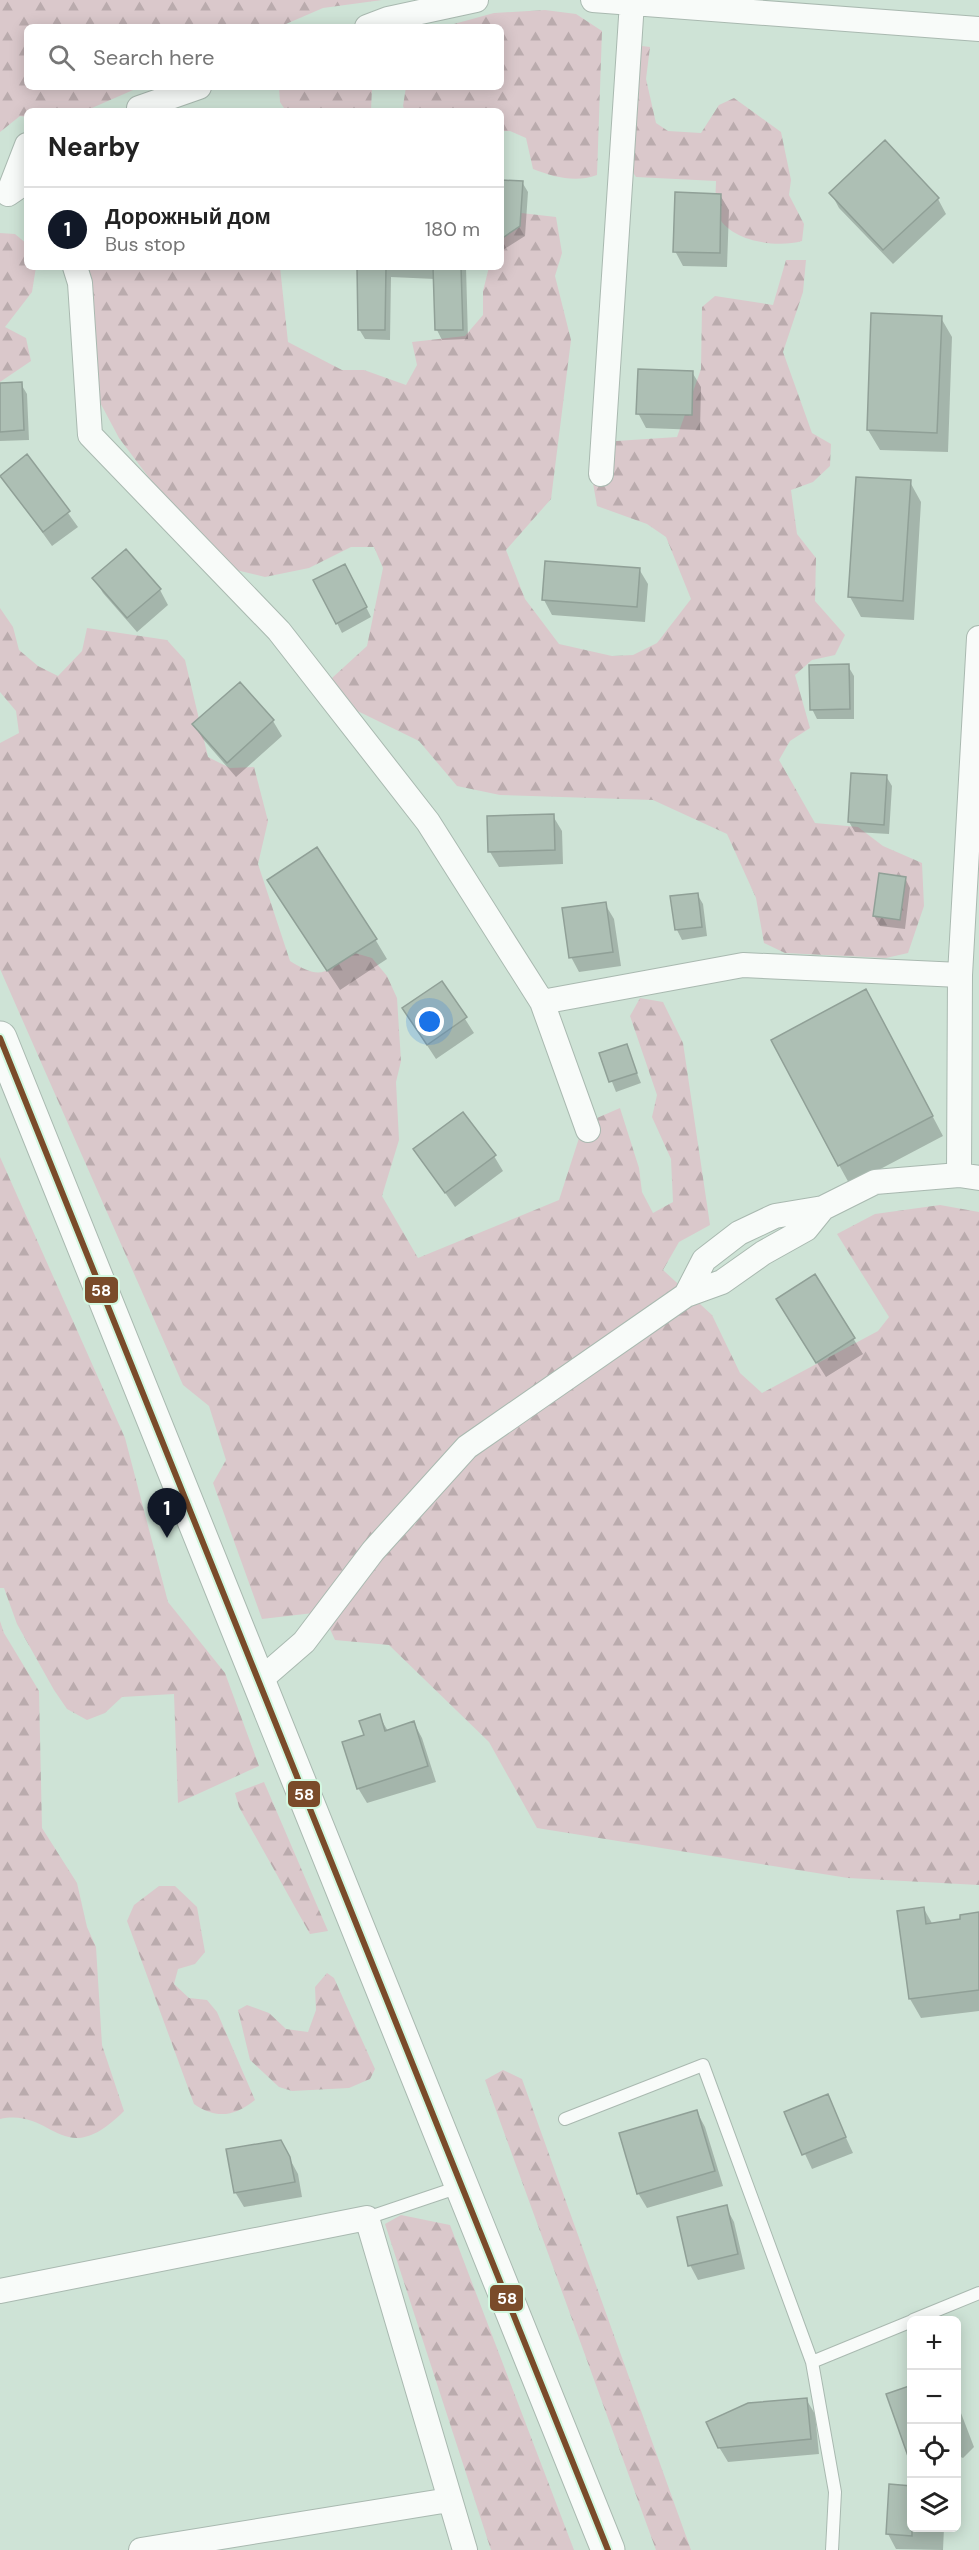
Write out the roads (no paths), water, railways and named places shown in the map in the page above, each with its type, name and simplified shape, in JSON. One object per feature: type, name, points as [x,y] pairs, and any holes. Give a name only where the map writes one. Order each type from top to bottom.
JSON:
[{"type":"main road","points":[[0,1038],[608,2550]]},
{"type":"street","points":[[375,24],[388,19],[476,0]]},
{"type":"street","points":[[593,0],[979,29]]},
{"type":"street","points":[[601,474],[632,2]]},
{"type":"street","points":[[138,108],[189,90]]},
{"type":"street","points":[[16,195],[24,159]]},
{"type":"street","points":[[76,270],[80,283],[90,435],[279,631],[428,822],[542,1002],[588,1130]]},
{"type":"street","points":[[259,1681],[304,1642],[373,1551],[467,1448],[687,1295],[704,1260],[738,1233],[776,1216],[823,1208],[875,1182],[969,1176],[960,975],[979,638]]},
{"type":"street","points":[[542,1002],[743,965],[960,975]]},
{"type":"street","points":[[0,2291],[367,2218],[448,2500],[465,2550]]},
{"type":"street","points":[[141,2550],[448,2500]]},
{"type":"lane","points":[[565,2119],[703,2065],[812,2362],[836,2492],[832,2550]]},
{"type":"lane","points":[[367,2218],[461,2186]]},
{"type":"lane","points":[[924,2316],[979,2293]]},
{"type":"lane","points":[[812,2362],[907,2323]]},
{"type":"place","name":"Дорожный дом","points":[[167,1538]]}]
